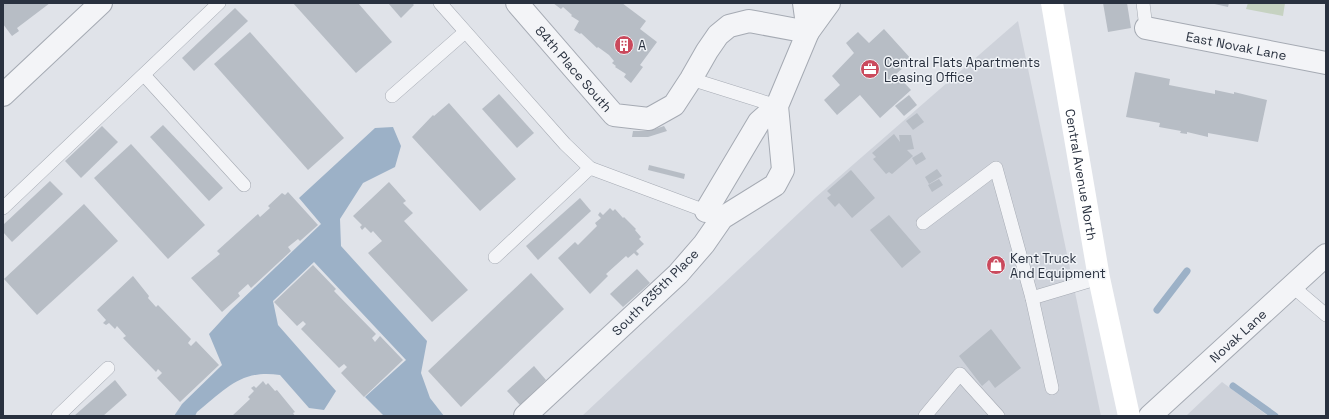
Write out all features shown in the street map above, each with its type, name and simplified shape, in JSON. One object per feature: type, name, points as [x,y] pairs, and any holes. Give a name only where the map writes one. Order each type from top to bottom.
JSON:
[{"type":"main road","name":"Central Avenue North","points":[[1052,3],[1099,278],[1129,416]]},
{"type":"street","points":[[3,95],[101,3]]},
{"type":"street","name":"84th Place South","points":[[517,3],[614,115],[649,119],[674,105],[718,35],[729,26],[749,21],[808,32]]},
{"type":"street","points":[[804,3],[808,32]]},
{"type":"street","name":"South 235th Place","points":[[525,416],[678,274],[704,244],[714,214],[775,185],[783,170],[777,106],[808,32],[829,3]]},
{"type":"street","name":"East Novak Lane","points":[[1146,28],[1326,64]]},
{"type":"street","points":[[714,214],[759,122],[777,106]]},
{"type":"street","name":"Novak Lane","points":[[1150,416],[1326,256]]},
{"type":"lane","points":[[3,208],[219,3]]},
{"type":"lane","points":[[440,3],[565,144],[590,168],[714,214]]},
{"type":"lane","points":[[1143,3],[1146,28]]},
{"type":"lane","points":[[392,96],[465,32]]},
{"type":"lane","points":[[144,75],[244,185]]},
{"type":"lane","points":[[691,79],[777,106]]},
{"type":"lane","points":[[495,257],[590,168]]},
{"type":"lane","points":[[922,223],[996,168],[1032,298],[1052,388]]},
{"type":"lane","points":[[1032,298],[1099,278]]},
{"type":"lane","points":[[1292,286],[1326,315]]},
{"type":"lane","points":[[58,416],[108,368]]},
{"type":"lane","points":[[925,416],[960,374],[998,416]]},
{"type":"shaded area","points":[[1018,21],[1101,416],[582,416],[816,197]]},
{"type":"shaded area","points":[[1222,382],[1268,416],[1186,416]]},
{"type":"green space","points":[[1248,3],[1285,3],[1283,16],[1246,9]]},
{"type":"water","points":[[393,127],[401,146],[395,167],[363,183],[340,219],[341,246],[427,341],[421,373],[430,398],[444,416],[384,416],[365,397],[406,360],[314,262],[273,301],[278,325],[336,391],[324,410],[309,408],[280,375],[266,374],[244,378],[235,383],[197,412],[195,416],[174,416],[182,404],[222,365],[209,334],[231,310],[321,224],[299,198],[375,128]]},
{"type":"building","points":[[3,3],[50,3],[17,28],[19,31],[12,36],[3,24]]},
{"type":"building","points":[[293,3],[358,3],[392,42],[356,73]]},
{"type":"building","points":[[388,3],[412,3],[414,5],[401,18]]},
{"type":"building","name":"A","points":[[553,3],[622,3],[646,21],[640,29],[657,42],[640,65],[643,67],[631,83],[624,77],[626,74],[615,67],[616,66],[612,63],[614,61],[609,55],[598,47],[597,48],[581,33],[580,34],[574,30],[579,21],[571,16],[572,15],[563,7],[561,9]]},
{"type":"building","points":[[1103,3],[1127,3],[1131,28],[1108,32]]},
{"type":"building","points":[[1210,3],[1229,3],[1228,7]]},
{"type":"building","points":[[235,8],[248,21],[194,71],[182,58]]},
{"type":"building","name":"Central Flats Apartments Leasing Office","points":[[884,29],[912,60],[896,74],[911,90],[880,118],[860,95],[837,115],[824,100],[840,85],[832,76],[854,53],[846,43],[858,32],[869,43]]},
{"type":"building","points":[[250,32],[344,138],[308,170],[214,64]]},
{"type":"building","points":[[1135,72],[1170,79],[1169,85],[1215,94],[1215,90],[1234,94],[1234,92],[1267,100],[1258,142],[1208,133],[1208,137],[1187,132],[1187,134],[1180,133],[1181,131],[1159,127],[1160,123],[1126,117]]},
{"type":"building","points":[[499,94],[534,133],[517,148],[482,109]]},
{"type":"building","points":[[909,95],[917,105],[904,116],[895,106]]},
{"type":"building","points":[[449,103],[516,179],[480,211],[412,137],[433,115],[434,116]]},
{"type":"building","points":[[917,113],[924,122],[913,130],[906,121]]},
{"type":"building","points":[[163,125],[223,188],[209,201],[150,137]]},
{"type":"building","points":[[102,126],[118,142],[81,178],[65,161]]},
{"type":"building","points":[[664,126],[667,131],[648,137],[632,137],[633,131],[649,131]]},
{"type":"building","points":[[894,134],[900,142],[899,135],[911,135],[914,149],[907,150],[913,156],[892,174],[889,172],[886,174],[873,159],[876,157],[872,153]]},
{"type":"building","points":[[131,144],[205,225],[168,259],[94,178]]},
{"type":"building","points":[[922,152],[926,159],[916,165],[912,158]]},
{"type":"building","points":[[649,165],[685,174],[684,179],[648,170]]},
{"type":"building","points":[[937,169],[942,176],[929,184],[925,177]]},
{"type":"building","points":[[851,170],[875,198],[852,218],[839,203],[835,207],[827,198],[831,195],[827,191]]},
{"type":"building","points":[[939,179],[943,185],[932,192],[928,185]]},
{"type":"building","points":[[50,181],[63,194],[12,242],[3,232],[3,225]]},
{"type":"building","points":[[389,182],[406,201],[403,203],[413,213],[404,221],[468,290],[432,322],[368,253],[382,241],[373,231],[371,233],[365,227],[362,230],[360,227],[362,225],[353,216]]},
{"type":"building","points":[[288,192],[318,225],[300,241],[298,239],[288,247],[291,251],[251,288],[248,284],[238,293],[240,296],[222,312],[191,278],[220,254],[217,251],[258,214],[260,217],[270,208],[268,206],[282,193],[285,195]]},
{"type":"building","points":[[580,198],[591,211],[538,260],[526,246]]},
{"type":"building","points":[[84,204],[118,241],[37,315],[4,279]]},
{"type":"building","points":[[610,208],[613,211],[615,209],[636,229],[635,230],[641,237],[639,239],[644,244],[636,251],[639,254],[637,256],[634,253],[628,258],[626,256],[606,274],[608,276],[590,294],[558,258],[575,242],[578,245],[597,226],[595,223],[601,218],[598,215],[600,212],[603,215]]},
{"type":"building","points":[[889,215],[921,252],[902,268],[870,230]]},
{"type":"building","points":[[313,265],[336,289],[334,291],[376,334],[372,338],[375,342],[380,336],[403,360],[364,397],[341,373],[347,367],[344,364],[339,368],[301,329],[306,324],[303,321],[297,326],[274,302]]},
{"type":"building","points":[[637,269],[650,283],[623,307],[610,294]]},
{"type":"building","points":[[531,273],[564,309],[461,407],[428,371]]},
{"type":"building","points":[[133,276],[156,307],[158,305],[191,339],[188,343],[191,346],[196,341],[219,365],[180,402],[157,378],[162,373],[158,369],[156,372],[123,338],[126,336],[117,326],[115,329],[109,323],[106,325],[103,323],[106,320],[97,310]]},
{"type":"building","points":[[991,329],[1021,368],[995,388],[989,380],[982,386],[959,356]]},
{"type":"building","points":[[534,366],[546,380],[520,405],[507,391]]},
{"type":"building","points":[[115,380],[127,395],[103,416],[74,416]]},
{"type":"building","points":[[263,381],[266,385],[268,383],[275,391],[277,390],[295,412],[293,413],[295,416],[232,416],[250,399],[248,397],[254,391],[251,388],[254,386],[256,388]]},
{"type":"waterway","points":[[1157,310],[1187,271]]},
{"type":"waterway","points":[[1233,386],[1275,416]]},
{"type":"place","name":"A","points":[[624,45]]},
{"type":"place","name":"Central Flats Apartments Leasing Office","points":[[870,69]]},
{"type":"place","name":"Kent Truck And Equipment","points":[[996,265]]}]
